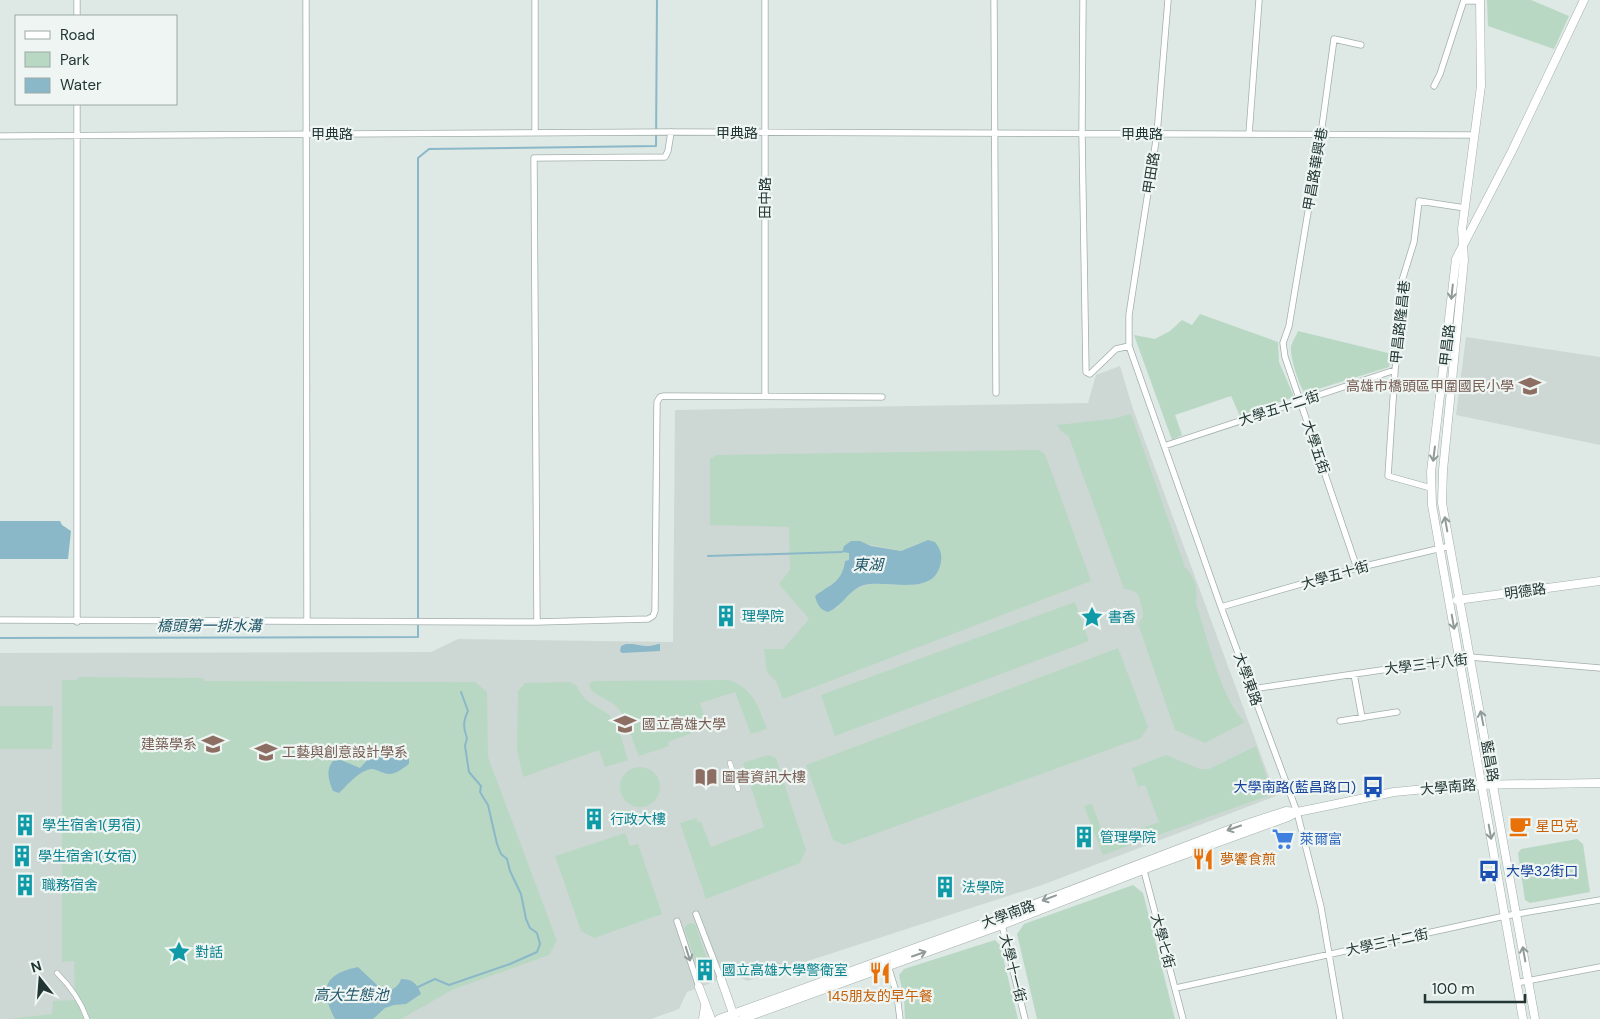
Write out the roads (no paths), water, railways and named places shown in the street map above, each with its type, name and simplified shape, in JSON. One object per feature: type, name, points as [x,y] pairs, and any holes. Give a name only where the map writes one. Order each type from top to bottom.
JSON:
[{"type":"street","points":[[77,0],[77,15]]},
{"type":"street","points":[[306,0],[306,621]]},
{"type":"street","points":[[535,0],[535,133]]},
{"type":"street","name":"田中路","points":[[765,0],[765,396]]},
{"type":"street","points":[[994,0],[996,393]]},
{"type":"street","points":[[1083,0],[1082,134],[1086,372],[1090,374],[1116,349],[1129,346]]},
{"type":"street","name":"甲田路","points":[[1129,346],[1130,316],[1157,134],[1168,0]]},
{"type":"street","points":[[1249,134],[1259,0]]},
{"type":"street","points":[[1434,86],[1441,71],[1464,0],[1480,1]]},
{"type":"street","points":[[1462,245],[1471,232],[1584,0]]},
{"type":"street","name":"甲昌路","points":[[1442,503],[1443,470],[1464,260],[1462,245],[1465,208],[1481,86],[1480,1]]},
{"type":"street","name":"甲昌路華興巷","points":[[1289,326],[1321,134],[1334,39],[1360,45]]},
{"type":"street","points":[[77,105],[77,622]]},
{"type":"street","name":"甲典路","points":[[0,136],[649,132],[1474,135]]},
{"type":"street","points":[[537,622],[534,158],[665,157],[668,151],[669,132]]},
{"type":"street","name":"甲昌路隆昌巷","points":[[1431,488],[1388,476],[1395,370],[1402,317],[1400,287],[1414,242],[1419,201],[1465,208]]},
{"type":"street","name":"甲昌路","points":[[1432,506],[1431,488],[1456,259],[1462,245]]},
{"type":"street","name":"大學五街","points":[[1289,326],[1283,343],[1285,357],[1357,568]]},
{"type":"street","name":"大學東路","points":[[1129,346],[1297,812],[1321,907],[1340,1019]]},
{"type":"street","name":"大學五十二街","points":[[1164,446],[1395,370]]},
{"type":"street","points":[[0,620],[77,622],[537,622],[648,619],[656,611],[657,402],[660,397],[882,397]]},
{"type":"street","name":"藍昌路","points":[[1442,503],[1535,1019]]},
{"type":"street","name":"藍昌路","points":[[1432,506],[1522,1019]]},
{"type":"street","name":"大學五十街","points":[[1222,607],[1357,568],[1450,546]]},
{"type":"street","name":"明德路","points":[[1450,601],[1600,581]]},
{"type":"street","name":"大學三十八街","points":[[1252,689],[1470,657],[1600,668]]},
{"type":"street","points":[[1354,674],[1362,718]]},
{"type":"street","points":[[1340,721],[1397,712]]},
{"type":"street","points":[[730,763],[738,789]]},
{"type":"street","name":"大學南路","points":[[719,1019],[745,1016],[886,962],[1001,921],[1240,826],[1286,811],[1297,812],[1394,792],[1482,784],[1600,783]]},
{"type":"street","name":"大學七街","points":[[1143,866],[1183,1019]]},
{"type":"street","name":"大學三十二街","points":[[1176,988],[1517,913],[1600,900]]},
{"type":"street","points":[[696,914],[734,1016]]},
{"type":"street","points":[[677,921],[711,1019]]},
{"type":"street","name":"大學十一街","points":[[1001,921],[1026,1019]]},
{"type":"street","points":[[886,962],[897,995],[900,1019]]},
{"type":"street","points":[[1516,983],[1600,967]]},
{"type":"street","points":[[57,974],[69,984],[79,1000],[87,1019]]},
{"type":"street","points":[[728,997],[745,1016]]},
{"type":"street","points":[[703,1019],[706,1004]]},
{"type":"water","points":[[0,521],[60,521],[62,525],[71,531],[68,559],[0,559]]},
{"type":"water","name":"東湖","points":[[928,540],[935,542],[941,553],[941,559],[940,566],[935,575],[928,581],[907,585],[864,585],[854,590],[838,606],[828,612],[823,610],[818,604],[815,596],[838,579],[845,561],[849,560],[849,553],[842,552],[844,546],[851,541],[860,541],[871,546],[901,551]]},
{"type":"water","points":[[626,644],[649,646],[660,644],[660,651],[622,653],[620,651],[621,646]]},
{"type":"water","points":[[380,755],[406,757],[409,758],[409,764],[391,774],[374,769],[367,770],[358,775],[339,793],[333,791],[328,772],[333,761],[341,760],[360,768],[370,757]]},
{"type":"water","name":"高大生態池","points":[[358,967],[376,984],[381,992],[395,987],[401,979],[414,982],[421,994],[406,1004],[385,1008],[373,1019],[335,1019],[327,999],[326,991],[328,984],[338,974]]},
{"type":"waterway","name":"橋頭第一排水溝","points":[[0,638],[418,637],[418,158],[429,149],[656,146],[657,0]]},
{"type":"waterway","points":[[708,556],[842,552]]},
{"type":"waterway","points":[[418,987],[435,979],[449,985],[510,964],[537,952],[540,944],[537,933],[530,928],[526,919],[521,894],[510,871],[507,859],[501,854],[497,844],[488,805],[480,792],[481,786],[469,772],[465,746],[467,738],[464,724],[468,711],[461,692]]},
{"type":"place","name":"高雄市橋頭區甲圍國民小學","points":[[1530,386]]},
{"type":"place","name":"理學院","points":[[726,616]]},
{"type":"place","name":"書香","points":[[1092,617]]},
{"type":"place","name":"國立高雄大學","points":[[625,724]]},
{"type":"place","name":"建築學系","points":[[213,744]]},
{"type":"place","name":"工藝與創意設計學系","points":[[266,752]]},
{"type":"place","name":"圖書資訊大樓","points":[[706,777]]},
{"type":"place","name":"大學南路(藍昌路口)","points":[[1373,787]]},
{"type":"place","name":"行政大樓","points":[[594,819]]},
{"type":"place","name":"學生宿舍1(男宿)","points":[[25,825]]},
{"type":"place","name":"星巴克","points":[[1520,826]]},
{"type":"place","name":"管理學院","points":[[1084,837]]},
{"type":"place","name":"萊爾富","points":[[1283,839]]},
{"type":"place","name":"學生宿舍1(女宿)","points":[[22,856]]},
{"type":"place","name":"夢饗食煎","points":[[1203,859]]},
{"type":"place","name":"大學32街口","points":[[1489,871]]},
{"type":"place","name":"職務宿舍","points":[[25,885]]},
{"type":"place","name":"法學院","points":[[945,887]]},
{"type":"place","name":"對話","points":[[179,952]]},
{"type":"place","name":"國立高雄大學警衛室","points":[[705,970]]},
{"type":"place","name":"145朋友的早午餐","points":[[880,973]]}]
